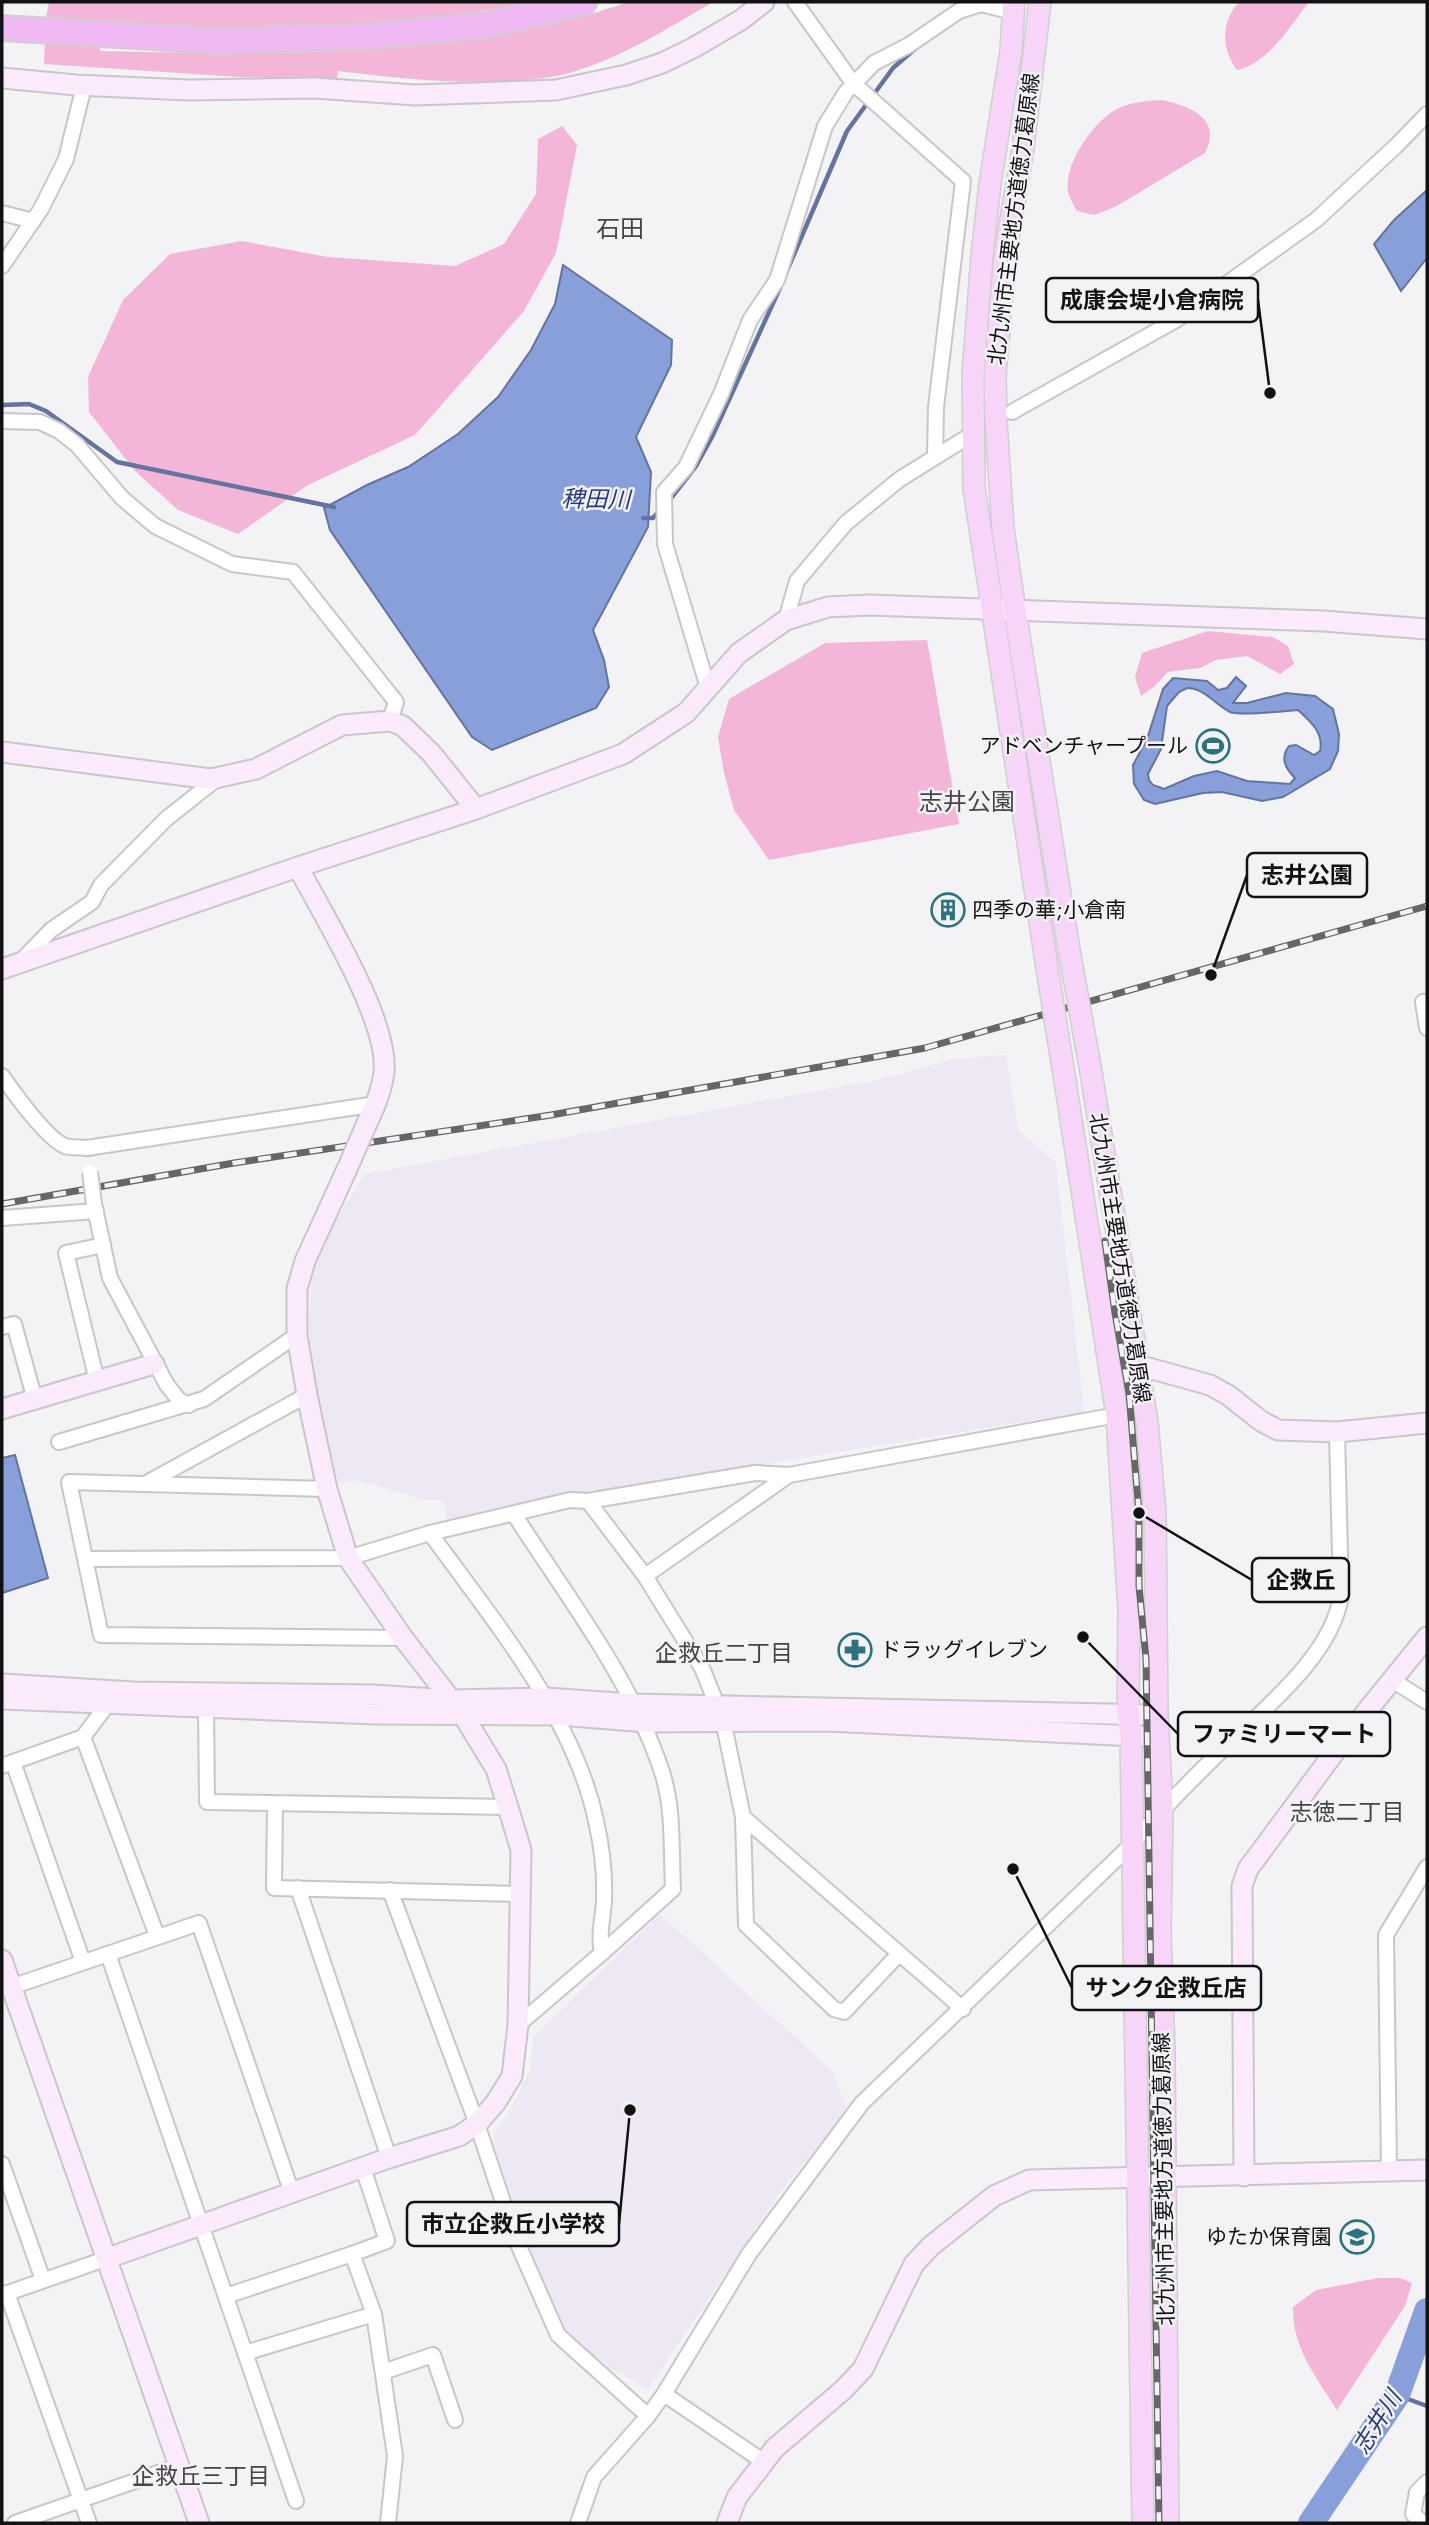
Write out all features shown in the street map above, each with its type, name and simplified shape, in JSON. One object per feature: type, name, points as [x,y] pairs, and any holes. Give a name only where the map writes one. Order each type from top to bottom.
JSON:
[{"type":"highway","points":[[2,29],[219,41],[373,36],[485,25],[584,2]]},
{"type":"main road","name":"北九州市主要地方道徳力葛原線","points":[[1040,2],[1023,148],[1005,256],[995,376],[1003,529],[1138,1366],[1155,1512],[1157,1737],[1162,1809],[1160,1932],[1168,2523]]},
{"type":"main road","name":"北九州市主要地方道徳力葛原線","points":[[1013,7],[1011,51],[987,208],[973,375],[974,488],[1117,1415],[1129,1610],[1128,1713],[1131,1736],[1143,2523]]},
{"type":"street","points":[[2,78],[84,86],[188,89],[316,88],[415,95],[556,90],[626,75],[662,63],[729,27],[764,2]]},
{"type":"street","points":[[795,2],[853,83],[963,181],[936,407],[935,456]]},
{"type":"street","points":[[708,688],[666,544],[664,492],[686,467],[721,394],[750,320],[777,280],[825,126],[853,83],[874,63],[909,45],[959,11],[981,4],[1013,7]]},
{"type":"street","points":[[2,266],[33,221],[66,159],[84,86]]},
{"type":"street","points":[[1012,412],[1176,320],[1316,220],[1427,114]]},
{"type":"street","points":[[2,214],[33,221]]},
{"type":"street","points":[[2,421],[40,422],[59,430],[77,445],[122,498],[155,526],[232,564],[293,572],[396,702],[390,721]]},
{"type":"street","points":[[786,620],[797,581],[846,523],[900,479],[966,438]]},
{"type":"street","points":[[11,966],[476,809],[623,754],[686,713],[740,653],[786,620],[828,607],[869,605],[1324,621],[1427,629]]},
{"type":"street","points":[[2,752],[211,779],[256,769],[342,725],[390,721],[403,726],[431,753],[476,809]]},
{"type":"street","points":[[11,966],[51,930],[92,902],[101,885],[166,819],[220,777]]},
{"type":"street","points":[[89,2523],[5,2294],[389,2158],[459,2136],[477,2124],[496,2102],[512,2076],[518,2025],[521,1850],[496,1769],[457,1708],[403,1638],[348,1558],[327,1489],[307,1395],[297,1335],[297,1289],[305,1261],[376,1104],[384,1066],[375,1019],[298,867]]},
{"type":"street","points":[[1423,1002],[1427,1028]]},
{"type":"street","points":[[2,1076],[28,1110],[55,1138],[65,1146],[87,1148],[376,1104]]},
{"type":"street","points":[[87,1148],[95,1208],[110,1278],[154,1364],[179,1400],[189,1405]]},
{"type":"street","points":[[2,1218],[95,1208]]},
{"type":"street","points":[[97,1381],[66,1253],[103,1245]]},
{"type":"street","points":[[2,1327],[14,1324],[35,1400]]},
{"type":"street","points":[[59,1442],[204,1399],[297,1335]]},
{"type":"street","points":[[2,1409],[154,1364]]},
{"type":"street","points":[[1138,1366],[1210,1385],[1278,1430],[1337,1432],[1427,1423]]},
{"type":"street","points":[[146,1484],[307,1395]]},
{"type":"street","points":[[86,1559],[348,1558],[430,1533],[570,1500],[588,1501],[755,1473],[789,1475],[1117,1415]]},
{"type":"street","points":[[578,2523],[594,2477],[664,2394],[749,2254],[862,2103],[1132,1844],[1162,1809],[1284,1689],[1315,1654],[1339,1610],[1342,1581],[1337,1432]]},
{"type":"street","points":[[645,1576],[789,1475]]},
{"type":"street","points":[[327,1489],[69,1482],[101,1635],[403,1638]]},
{"type":"street","points":[[588,1501],[645,1576],[702,1668],[720,1713],[743,1817],[746,1925],[834,2009],[844,2011],[850,2008],[899,1954]]},
{"type":"street","points":[[514,1514],[626,1687],[662,1774],[669,1812],[673,1889],[518,2025]]},
{"type":"street","points":[[430,1533],[540,1687],[586,1783],[603,1856],[604,1898],[600,1942],[602,1953]]},
{"type":"street","points":[[1244,2176],[1242,1885],[1248,1869],[1345,1738],[1427,1637]]},
{"type":"street","points":[[1392,1680],[1427,1702]]},
{"type":"street","points":[[2,1684],[134,1692],[374,1695],[457,1708]]},
{"type":"street","points":[[2,1699],[206,1707],[550,1707],[637,1713],[1157,1715]]},
{"type":"street","points":[[83,1962],[7,1764],[83,1737],[107,1705]]},
{"type":"street","points":[[206,1707],[207,1802],[508,1807]]},
{"type":"street","points":[[720,1713],[1157,1737]]},
{"type":"street","points":[[83,1737],[157,1936]]},
{"type":"street","points":[[275,1804],[274,1888],[520,1894]]},
{"type":"street","points":[[743,1817],[963,2008]]},
{"type":"street","points":[[1389,2171],[1386,1935],[1427,1867]]},
{"type":"street","points":[[298,1888],[389,2158]]},
{"type":"street","points":[[390,1890],[477,2124],[514,2235],[558,2335],[648,2416]]},
{"type":"street","points":[[11,1987],[199,1923],[292,2193]]},
{"type":"street","points":[[108,1954],[296,2501]]},
{"type":"street","points":[[2,1960],[199,2523]]},
{"type":"street","points":[[2,2164],[7,2196],[43,2280]]},
{"type":"street","points":[[226,2296],[387,2241],[363,2168]]},
{"type":"street","points":[[727,2523],[737,2497],[775,2448],[843,2390],[863,2369],[914,2264],[931,2246],[994,2196],[1029,2180],[1427,2170]]},
{"type":"street","points":[[352,2255],[374,2314],[395,2456],[388,2523]]},
{"type":"street","points":[[245,2353],[374,2314]]},
{"type":"street","points":[[383,2372],[433,2355],[455,2420]]},
{"type":"street","points":[[664,2394],[764,2462]]},
{"type":"street","points":[[15,2523],[178,2466]]},
{"type":"street","points":[[1423,2523],[1413,2514],[1417,2492],[1427,2482]]},
{"type":"shaded area","points":[[49,2],[526,2],[407,21],[347,26],[226,28],[45,23]]},
{"type":"shaded area","points":[[629,2],[713,2],[642,43],[604,61],[565,74],[536,79],[444,81],[338,71],[337,80],[239,77],[44,64],[45,40],[99,43],[100,51],[234,53],[368,49],[434,44],[500,34],[565,21]]},
{"type":"shaded area","points":[[1239,2],[1309,2],[1269,52],[1249,66],[1237,70],[1228,53],[1225,35],[1229,18]]},
{"type":"shaded area","points":[[1162,100],[1193,110],[1207,123],[1210,131],[1205,153],[1115,207],[1094,215],[1077,211],[1069,194],[1068,180],[1075,157],[1089,135],[1106,116],[1120,107]]},
{"type":"shaded area","points":[[562,126],[577,145],[556,253],[524,311],[415,435],[308,485],[238,534],[178,510],[135,471],[89,412],[88,377],[123,300],[170,254],[242,241],[328,257],[455,266],[504,244],[536,194],[538,139]]},
{"type":"shaded area","points":[[1208,631],[1273,637],[1288,646],[1294,664],[1280,674],[1247,656],[1216,660],[1200,668],[1168,672],[1141,696],[1135,677],[1142,653]]},
{"type":"shaded area","points":[[927,640],[959,824],[769,860],[734,810],[724,773],[718,737],[729,699],[825,643]]},
{"type":"shaded area","points":[[1006,1055],[1018,1129],[1056,1163],[1084,1412],[588,1493],[448,1522],[441,1500],[423,1500],[359,1480],[338,1482],[317,1390],[309,1328],[312,1278],[334,1223],[365,1174],[882,1079],[954,1059]]},
{"type":"shaded area","points":[[660,1914],[834,2073],[847,2111],[783,2188],[648,2389],[613,2370],[563,2330],[490,2153],[494,2136],[530,2069],[533,2038]]},
{"type":"shaded area","points":[[1378,2278],[1400,2278],[1412,2283],[1405,2306],[1337,2410],[1301,2348],[1296,2335],[1293,2307],[1316,2290]]},
{"type":"water","points":[[1427,190],[1427,258],[1401,291],[1374,244],[1394,220]]},
{"type":"water","points":[[563,265],[672,340],[671,365],[636,437],[651,472],[648,527],[593,630],[604,660],[609,687],[596,708],[492,750],[472,737],[330,530],[324,508],[408,467],[458,434],[498,397],[531,350],[555,304]]},
{"type":"water","points":[[1236,677],[1246,686],[1233,703],[1247,703],[1286,693],[1315,696],[1333,709],[1339,734],[1338,751],[1330,769],[1283,797],[1262,801],[1222,792],[1203,793],[1155,804],[1144,800],[1134,784],[1133,765],[1147,739],[1163,689],[1173,678],[1207,681],[1218,690],[1227,688]],"holes":[[[1187,688],[1230,712],[1298,710],[1318,733],[1320,751],[1314,755],[1296,745],[1289,746],[1285,763],[1295,778],[1290,784],[1247,781],[1217,771],[1194,776],[1164,789],[1153,785],[1148,774],[1161,749],[1167,706],[1179,692]]]},
{"type":"water","points":[[15,1455],[48,1578],[2,1593],[2,1458]]},
{"type":"waterway","name":"稗田川","points":[[786,273],[847,131],[893,68],[916,48]]},
{"type":"waterway","name":"稗田川","points":[[668,502],[696,466],[712,437],[780,288]]},
{"type":"waterway","name":"稗田川","points":[[2,405],[29,404],[46,411],[117,462],[334,507]]},
{"type":"waterway","name":"稗田川","points":[[643,518],[653,518],[659,511]]},
{"type":"waterway","name":"志井川","points":[[1311,2523],[1397,2395],[1427,2311]]},
{"type":"waterway","points":[[1397,2395],[1427,2406]]},
{"type":"railway","points":[[2,1204],[234,1163],[551,1115],[925,1048],[1427,906]]},
{"type":"railway","points":[[1105,1241],[1129,1393],[1139,1513],[1139,1586],[1146,1659],[1159,2523]]},
{"type":"place","name":"成康会堤小倉病院","points":[[1270,393]]},
{"type":"place","name":"アドベンチャープール","points":[[1213,746]]},
{"type":"place","name":"四季の華;小倉南","points":[[948,910]]},
{"type":"place","name":"志井公園","points":[[1211,975]]},
{"type":"place","name":"企救丘","points":[[1139,1513]]},
{"type":"place","name":"ファミリーマート","points":[[1083,1637]]},
{"type":"place","name":"ドラッグイレブン","points":[[855,1650]]},
{"type":"place","name":"サンク企救丘店","points":[[1013,1869]]},
{"type":"place","name":"市立企救丘小学校","points":[[630,2110]]},
{"type":"place","name":"ゆたか保育園","points":[[1357,2237]]},
{"type":"district","name":"石田","points":[[620,229]]},
{"type":"district","name":"志井公園","points":[[967,802]]},
{"type":"district","name":"企救丘二丁目","points":[[724,1653]]},
{"type":"district","name":"志徳二丁目","points":[[1347,1812]]},
{"type":"district","name":"企救丘三丁目","points":[[201,2476]]}]
